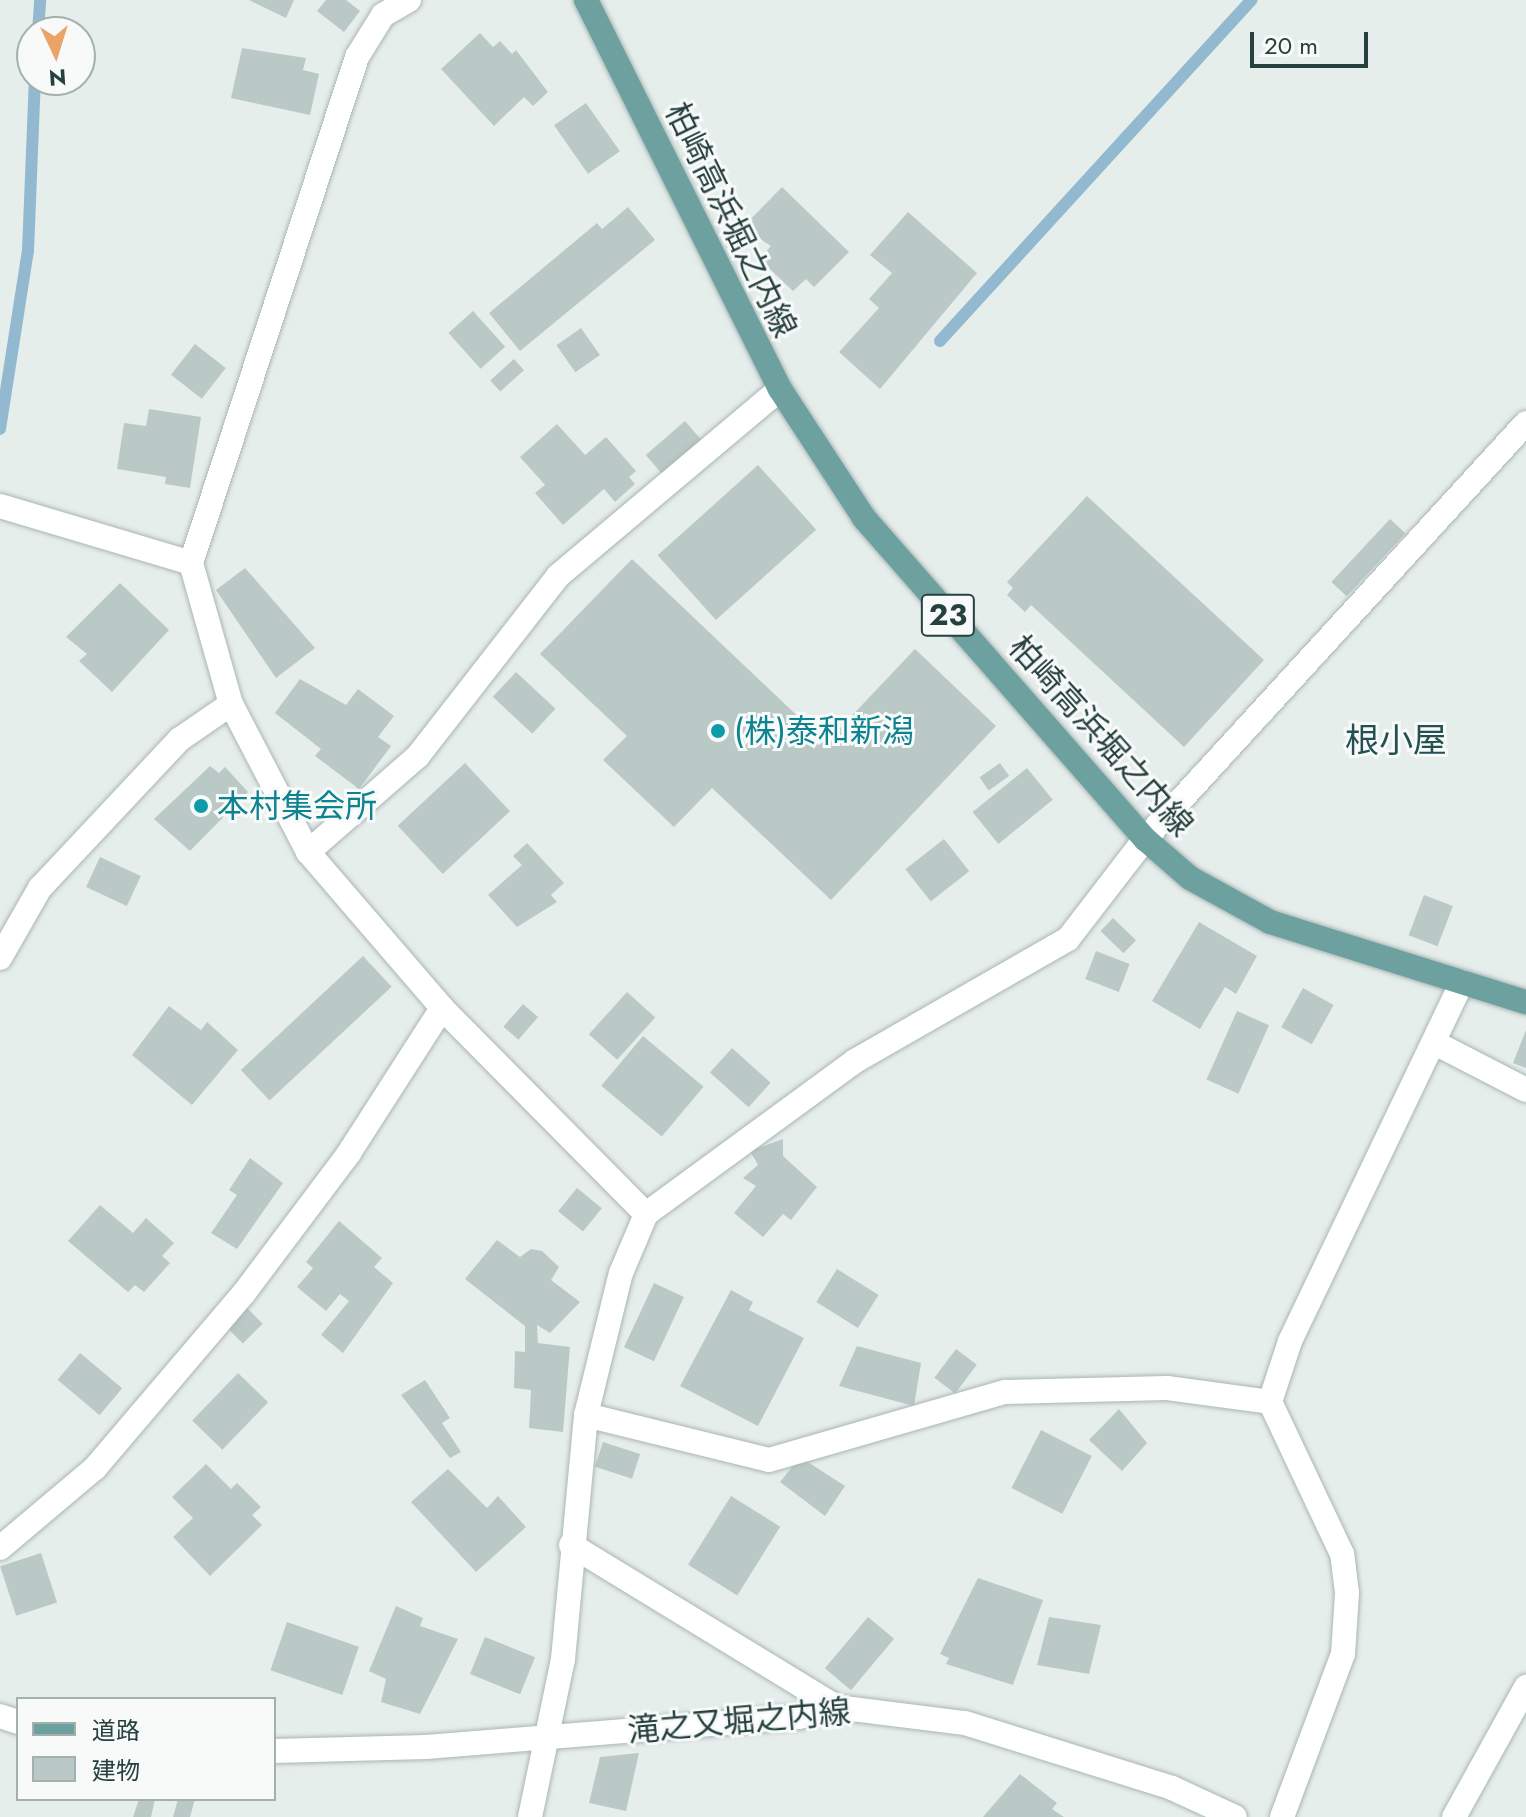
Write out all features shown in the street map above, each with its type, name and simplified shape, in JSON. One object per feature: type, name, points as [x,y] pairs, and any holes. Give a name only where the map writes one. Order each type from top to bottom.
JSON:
[{"type":"main road","name":"柏崎高浜堀之内線","points":[[586,0],[780,389],[864,518],[1145,839],[1190,878],[1270,922],[1526,1002]]},
{"type":"street","points":[[409,0],[383,15],[357,57],[191,563],[231,704],[308,852],[442,1008],[646,1214]]},
{"type":"street","points":[[308,852],[418,756],[558,576],[780,389]]},
{"type":"street","points":[[530,1817],[563,1659],[571,1545],[586,1415],[621,1273],[646,1214],[855,1061],[1068,939],[1145,839],[1526,423]]},
{"type":"street","points":[[0,506],[191,563]]},
{"type":"street","points":[[0,958],[40,888],[180,739],[231,704]]},
{"type":"street","points":[[1282,1817],[1343,1654],[1347,1593],[1342,1554],[1270,1402],[1290,1341],[1462,982]]},
{"type":"street","points":[[0,1548],[95,1468],[244,1293],[349,1153],[442,1008]]},
{"type":"street","points":[[1435,1043],[1526,1090]]},
{"type":"street","points":[[586,1415],[769,1460],[1005,1392],[1167,1388],[1270,1402]]},
{"type":"street","points":[[571,1545],[836,1707]]},
{"type":"street","points":[[1454,1817],[1526,1687]]},
{"type":"street","name":"滝之又堀之内線","points":[[276,1751],[545,1737],[799,1717],[836,1707],[965,1723],[1172,1788],[1235,1817]]},
{"type":"building","points":[[249,0],[294,0],[286,18]]},
{"type":"building","points":[[326,0],[346,0],[360,11],[344,32],[317,11]]},
{"type":"building","points":[[480,33],[493,47],[500,41],[512,54],[516,50],[548,92],[533,106],[524,97],[494,126],[441,69]]},
{"type":"building","points":[[242,48],[306,58],[303,70],[319,74],[310,115],[231,98]]},
{"type":"building","points":[[586,103],[620,151],[588,174],[554,125]]},
{"type":"building","points":[[782,187],[849,252],[814,287],[806,279],[793,291],[759,259],[771,246],[743,227]]},
{"type":"building","points":[[628,207],[655,240],[520,351],[489,313],[597,223],[602,229]]},
{"type":"building","points":[[908,212],[977,273],[880,389],[839,352],[879,308],[869,299],[892,273],[870,255]]},
{"type":"building","points":[[473,311],[505,347],[481,369],[448,333]]},
{"type":"building","points":[[581,328],[600,355],[575,372],[556,345]]},
{"type":"building","points":[[195,344],[226,368],[202,399],[171,375]]},
{"type":"building","points":[[514,359],[524,370],[500,392],[490,380]]},
{"type":"building","points":[[149,409],[201,417],[190,488],[165,484],[166,477],[117,469],[124,423],[146,426]]},
{"type":"building","points":[[685,421],[703,442],[664,476],[646,455]]},
{"type":"building","points":[[557,424],[585,455],[606,437],[636,471],[629,477],[635,484],[615,502],[604,489],[563,525],[535,493],[545,485],[520,457]]},
{"type":"building","points":[[758,465],[816,530],[716,620],[658,555]]},
{"type":"building","points":[[1087,496],[1264,660],[1184,747],[1031,605],[1025,612],[1007,595],[1013,588],[1007,582]]},
{"type":"building","points":[[1390,519],[1405,533],[1347,596],[1331,582]]},
{"type":"building","name":"(株)泰和新潟","points":[[632,559],[826,743],[915,649],[996,726],[831,900],[712,788],[674,827],[603,760],[627,736],[540,654]]},
{"type":"building","points":[[245,568],[315,648],[276,678],[216,590]]},
{"type":"building","points":[[120,583],[169,630],[112,692],[79,661],[87,654],[66,637]]},
{"type":"building","points":[[516,672],[555,709],[532,734],[493,697]]},
{"type":"building","points":[[300,679],[346,705],[358,689],[394,716],[378,737],[391,746],[359,789],[315,756],[321,749],[275,713]]},
{"type":"building","points":[[465,763],[510,811],[443,874],[398,826]]},
{"type":"building","points":[[1000,763],[1009,776],[989,790],[980,777]]},
{"type":"building","name":"本村集会所","points":[[210,766],[219,773],[225,767],[248,792],[190,851],[154,819]]},
{"type":"building","points":[[1027,768],[1053,800],[998,844],[973,812]]},
{"type":"building","points":[[944,839],[969,871],[931,901],[905,869]]},
{"type":"building","points":[[527,843],[564,883],[551,895],[557,902],[517,927],[488,895],[522,865],[513,856]]},
{"type":"building","points":[[100,857],[141,876],[127,906],[86,887]]},
{"type":"building","points":[[1424,895],[1453,906],[1438,946],[1409,935]]},
{"type":"building","points":[[1113,918],[1136,940],[1124,953],[1100,931]]},
{"type":"building","points":[[1199,922],[1257,956],[1236,994],[1225,987],[1200,1029],[1152,1001]]},
{"type":"building","points":[[1096,951],[1130,964],[1119,992],[1085,979]]},
{"type":"building","points":[[363,956],[392,987],[270,1101],[241,1070]]},
{"type":"building","points":[[1303,988],[1334,1005],[1312,1044],[1281,1027]]},
{"type":"building","points":[[627,992],[655,1017],[617,1060],[589,1034]]},
{"type":"building","points":[[523,1004],[538,1017],[518,1040],[503,1027]]},
{"type":"building","points":[[169,1006],[201,1030],[207,1022],[238,1050],[192,1105],[132,1055]]},
{"type":"building","points":[[1237,1011],[1269,1025],[1238,1094],[1206,1080]]},
{"type":"building","points":[[1526,1030],[1526,1068],[1513,1063]]},
{"type":"building","points":[[643,1036],[704,1087],[662,1137],[601,1086]]},
{"type":"building","points":[[732,1048],[771,1083],[749,1107],[710,1073]]},
{"type":"building","points":[[783,1139],[783,1156],[817,1187],[791,1220],[783,1214],[763,1237],[734,1213],[756,1186],[743,1178],[758,1165],[750,1151]]},
{"type":"building","points":[[250,1158],[283,1183],[237,1249],[211,1233],[237,1195],[229,1190]]},
{"type":"building","points":[[577,1188],[602,1208],[583,1231],[558,1211]]},
{"type":"building","points":[[100,1205],[133,1233],[146,1218],[174,1243],[162,1256],[170,1263],[144,1292],[135,1285],[128,1292],[68,1241]]},
{"type":"building","points":[[339,1221],[382,1258],[374,1267],[393,1283],[343,1353],[321,1335],[349,1301],[340,1294],[326,1311],[297,1287],[313,1268],[306,1262]]},
{"type":"building","points":[[497,1240],[520,1257],[531,1249],[542,1251],[559,1267],[551,1280],[580,1302],[550,1333],[537,1325],[538,1343],[570,1347],[563,1432],[529,1428],[531,1390],[514,1388],[515,1351],[525,1352],[525,1326],[465,1279]]},
{"type":"building","points":[[837,1269],[879,1295],[858,1328],[816,1302]]},
{"type":"building","points":[[654,1283],[684,1297],[654,1361],[624,1347]]},
{"type":"building","points":[[731,1290],[753,1302],[749,1310],[804,1338],[758,1426],[680,1386]]},
{"type":"building","points":[[245,1306],[263,1324],[243,1343],[225,1326]]},
{"type":"building","points":[[857,1346],[921,1363],[914,1406],[839,1386]]},
{"type":"building","points":[[956,1349],[977,1365],[955,1393],[934,1378]]},
{"type":"building","points":[[80,1353],[122,1388],[100,1415],[58,1380]]},
{"type":"building","points":[[238,1373],[268,1402],[222,1450],[192,1420]]},
{"type":"building","points":[[425,1380],[450,1418],[442,1423],[461,1452],[450,1458],[401,1395]]},
{"type":"building","points":[[1119,1409],[1147,1443],[1122,1471],[1089,1440]]},
{"type":"building","points":[[1041,1430],[1092,1456],[1062,1514],[1011,1488]]},
{"type":"building","points":[[603,1442],[640,1454],[632,1479],[595,1467]]},
{"type":"building","points":[[800,1457],[845,1486],[825,1516],[780,1482]]},
{"type":"building","points":[[206,1464],[231,1489],[237,1483],[261,1507],[252,1515],[262,1525],[210,1576],[173,1537],[193,1518],[172,1497]]},
{"type":"building","points":[[448,1469],[487,1508],[498,1496],[526,1527],[476,1572],[411,1502]]},
{"type":"building","points":[[731,1496],[780,1527],[737,1595],[688,1565]]},
{"type":"building","points":[[41,1553],[57,1602],[16,1616],[0,1566]]},
{"type":"building","points":[[978,1578],[1043,1600],[1013,1685],[946,1664],[949,1658],[940,1654]]},
{"type":"building","points":[[396,1606],[423,1618],[420,1626],[458,1639],[420,1714],[381,1702],[386,1679],[369,1671]]},
{"type":"building","points":[[868,1617],[894,1639],[851,1690],[825,1668]]},
{"type":"building","points":[[1049,1617],[1101,1625],[1089,1674],[1037,1665]]},
{"type":"building","points":[[287,1622],[359,1647],[342,1695],[270,1670]]},
{"type":"building","points":[[485,1637],[535,1657],[520,1694],[470,1674]]},
{"type":"building","points":[[639,1753],[626,1811],[589,1803],[600,1757]]},
{"type":"building","points":[[1020,1774],[1057,1803],[1052,1809],[1064,1817],[983,1817]]},
{"type":"building","points":[[138,1801],[155,1801],[151,1817],[133,1817]]},
{"type":"building","points":[[177,1801],[194,1801],[190,1817],[173,1817]]},
{"type":"waterway","points":[[39,16],[40,0]]},
{"type":"waterway","points":[[940,341],[1251,0]]},
{"type":"waterway","points":[[0,429],[28,251],[34,96]]},
{"type":"place","name":"(株)泰和新潟","points":[[718,731]]},
{"type":"place","name":"本村集会所","points":[[201,806]]},
{"type":"district","name":"根小屋","points":[[1396,741]]}]
